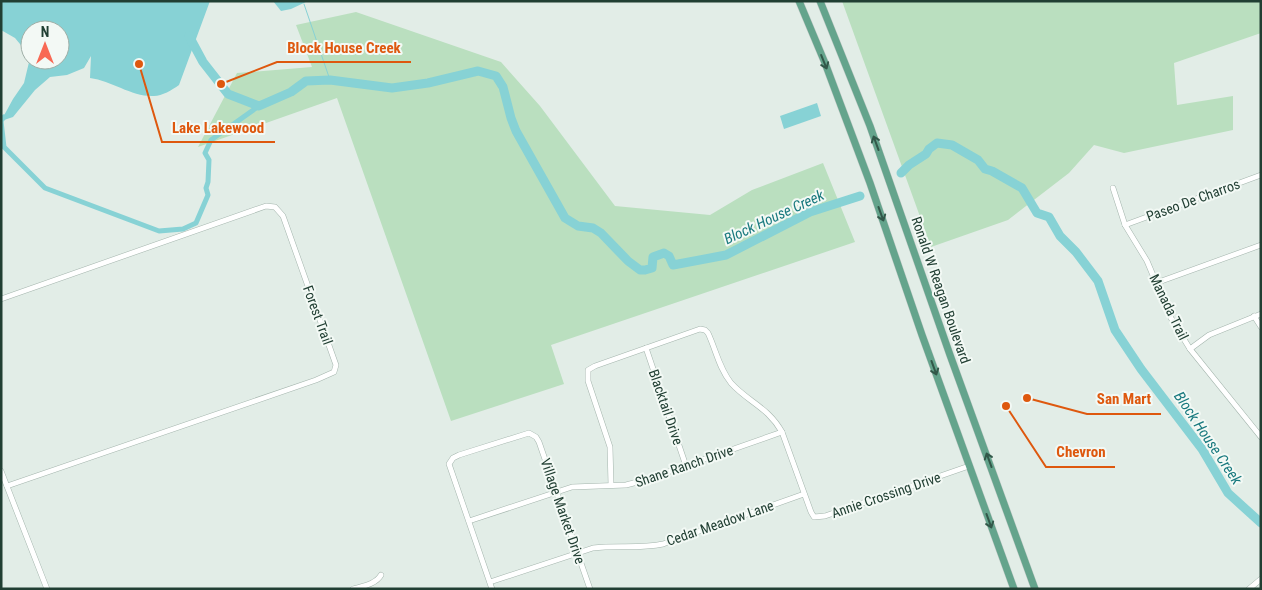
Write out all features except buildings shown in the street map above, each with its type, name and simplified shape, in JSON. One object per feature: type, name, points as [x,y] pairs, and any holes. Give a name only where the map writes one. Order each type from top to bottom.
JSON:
[{"type":"main road","points":[[799,1],[825,63],[870,183],[1014,589]]},
{"type":"main road","name":"Ronald W Reagan Boulevard","points":[[820,1],[870,126],[950,355],[1035,589]]},
{"type":"street","name":"Paseo De Charros","points":[[1125,225],[1261,175]]},
{"type":"street","name":"Manada Trail","points":[[1114,188],[1125,225],[1147,261],[1171,318],[1190,349],[1261,438]]},
{"type":"street","name":"Forest Trail","points":[[1,299],[176,239],[246,212],[271,206],[278,209],[283,216],[336,365],[334,372],[316,380],[7,486]]},
{"type":"street","points":[[1156,283],[1261,245]]},
{"type":"street","points":[[1190,349],[1208,335],[1261,314]]},
{"type":"street","points":[[1254,316],[1261,327]]},
{"type":"street","name":"Annie Crossing Drive","points":[[646,348],[695,330],[705,330],[708,333],[724,373],[740,392],[772,416],[782,432],[814,517],[819,517],[969,466]]},
{"type":"street","points":[[611,485],[610,447],[588,381],[588,370],[646,348]]},
{"type":"street","name":"Blacktail Drive","points":[[646,348],[686,466]]},
{"type":"street","name":"Shane Ranch Drive","points":[[469,520],[581,485],[634,484],[782,432]]},
{"type":"street","name":"Village Market Drive","points":[[469,520],[450,468],[450,461],[459,455],[523,434],[533,434],[539,442],[590,589]]},
{"type":"street","points":[[1,471],[46,589]]},
{"type":"street","name":"Cedar Meadow Lane","points":[[490,582],[605,546],[663,544],[804,494]]},
{"type":"street","points":[[469,520],[492,589]]},
{"type":"street","points":[[353,589],[374,582],[381,575]]},
{"type":"street","points":[[1249,589],[1261,579]]},
{"type":"green space","points":[[842,1],[1261,1],[1261,33],[1174,63],[1177,105],[1233,96],[1233,130],[1124,153],[1094,145],[1069,173],[1008,220],[931,247]]},
{"type":"green space","points":[[356,12],[501,62],[540,106],[615,206],[710,215],[752,190],[823,163],[855,242],[551,345],[564,384],[451,421],[337,98],[198,147],[237,73],[312,67],[296,25]]},
{"type":"water","points":[[1,1],[210,1],[179,85],[170,91],[157,96],[146,96],[90,78],[91,56],[84,68],[67,75],[50,77],[35,90],[13,117],[1,121],[24,83],[27,70],[70,70],[70,20],[20,20],[20,44],[15,38],[1,30]]},
{"type":"water","points":[[273,1],[308,1],[291,9],[281,11]]},
{"type":"water","points":[[817,103],[821,116],[784,129],[780,116]]},
{"type":"waterway","points":[[304,4],[330,80]]},
{"type":"waterway","name":"Block House Creek","points":[[189,36],[203,62],[228,94],[259,106],[291,92],[306,81],[330,80],[392,88],[428,83],[478,71],[496,76],[503,87],[516,131],[565,218],[578,226],[593,228],[601,233],[628,261],[640,270],[652,268],[653,257],[664,253],[669,256],[673,265],[726,255],[810,212],[860,196]]},
{"type":"waterway","points":[[4,117],[1,121],[4,147],[45,188],[159,231],[183,229],[196,223],[208,195],[206,188],[209,160],[205,153],[211,140],[259,106]]},
{"type":"waterway","name":"Block House Creek","points":[[901,173],[937,143],[952,145],[978,160],[985,169],[1022,188],[1037,213],[1049,217],[1060,236],[1076,252],[1098,281],[1115,330],[1141,369],[1202,449],[1228,493],[1261,523]]},
{"type":"place","name":"Lake Lakewood","points":[[139,64]]},
{"type":"place","name":"Block House Creek","points":[[221,84]]},
{"type":"place","name":"San Mart","points":[[1027,398]]},
{"type":"place","name":"Chevron","points":[[1006,406]]}]
